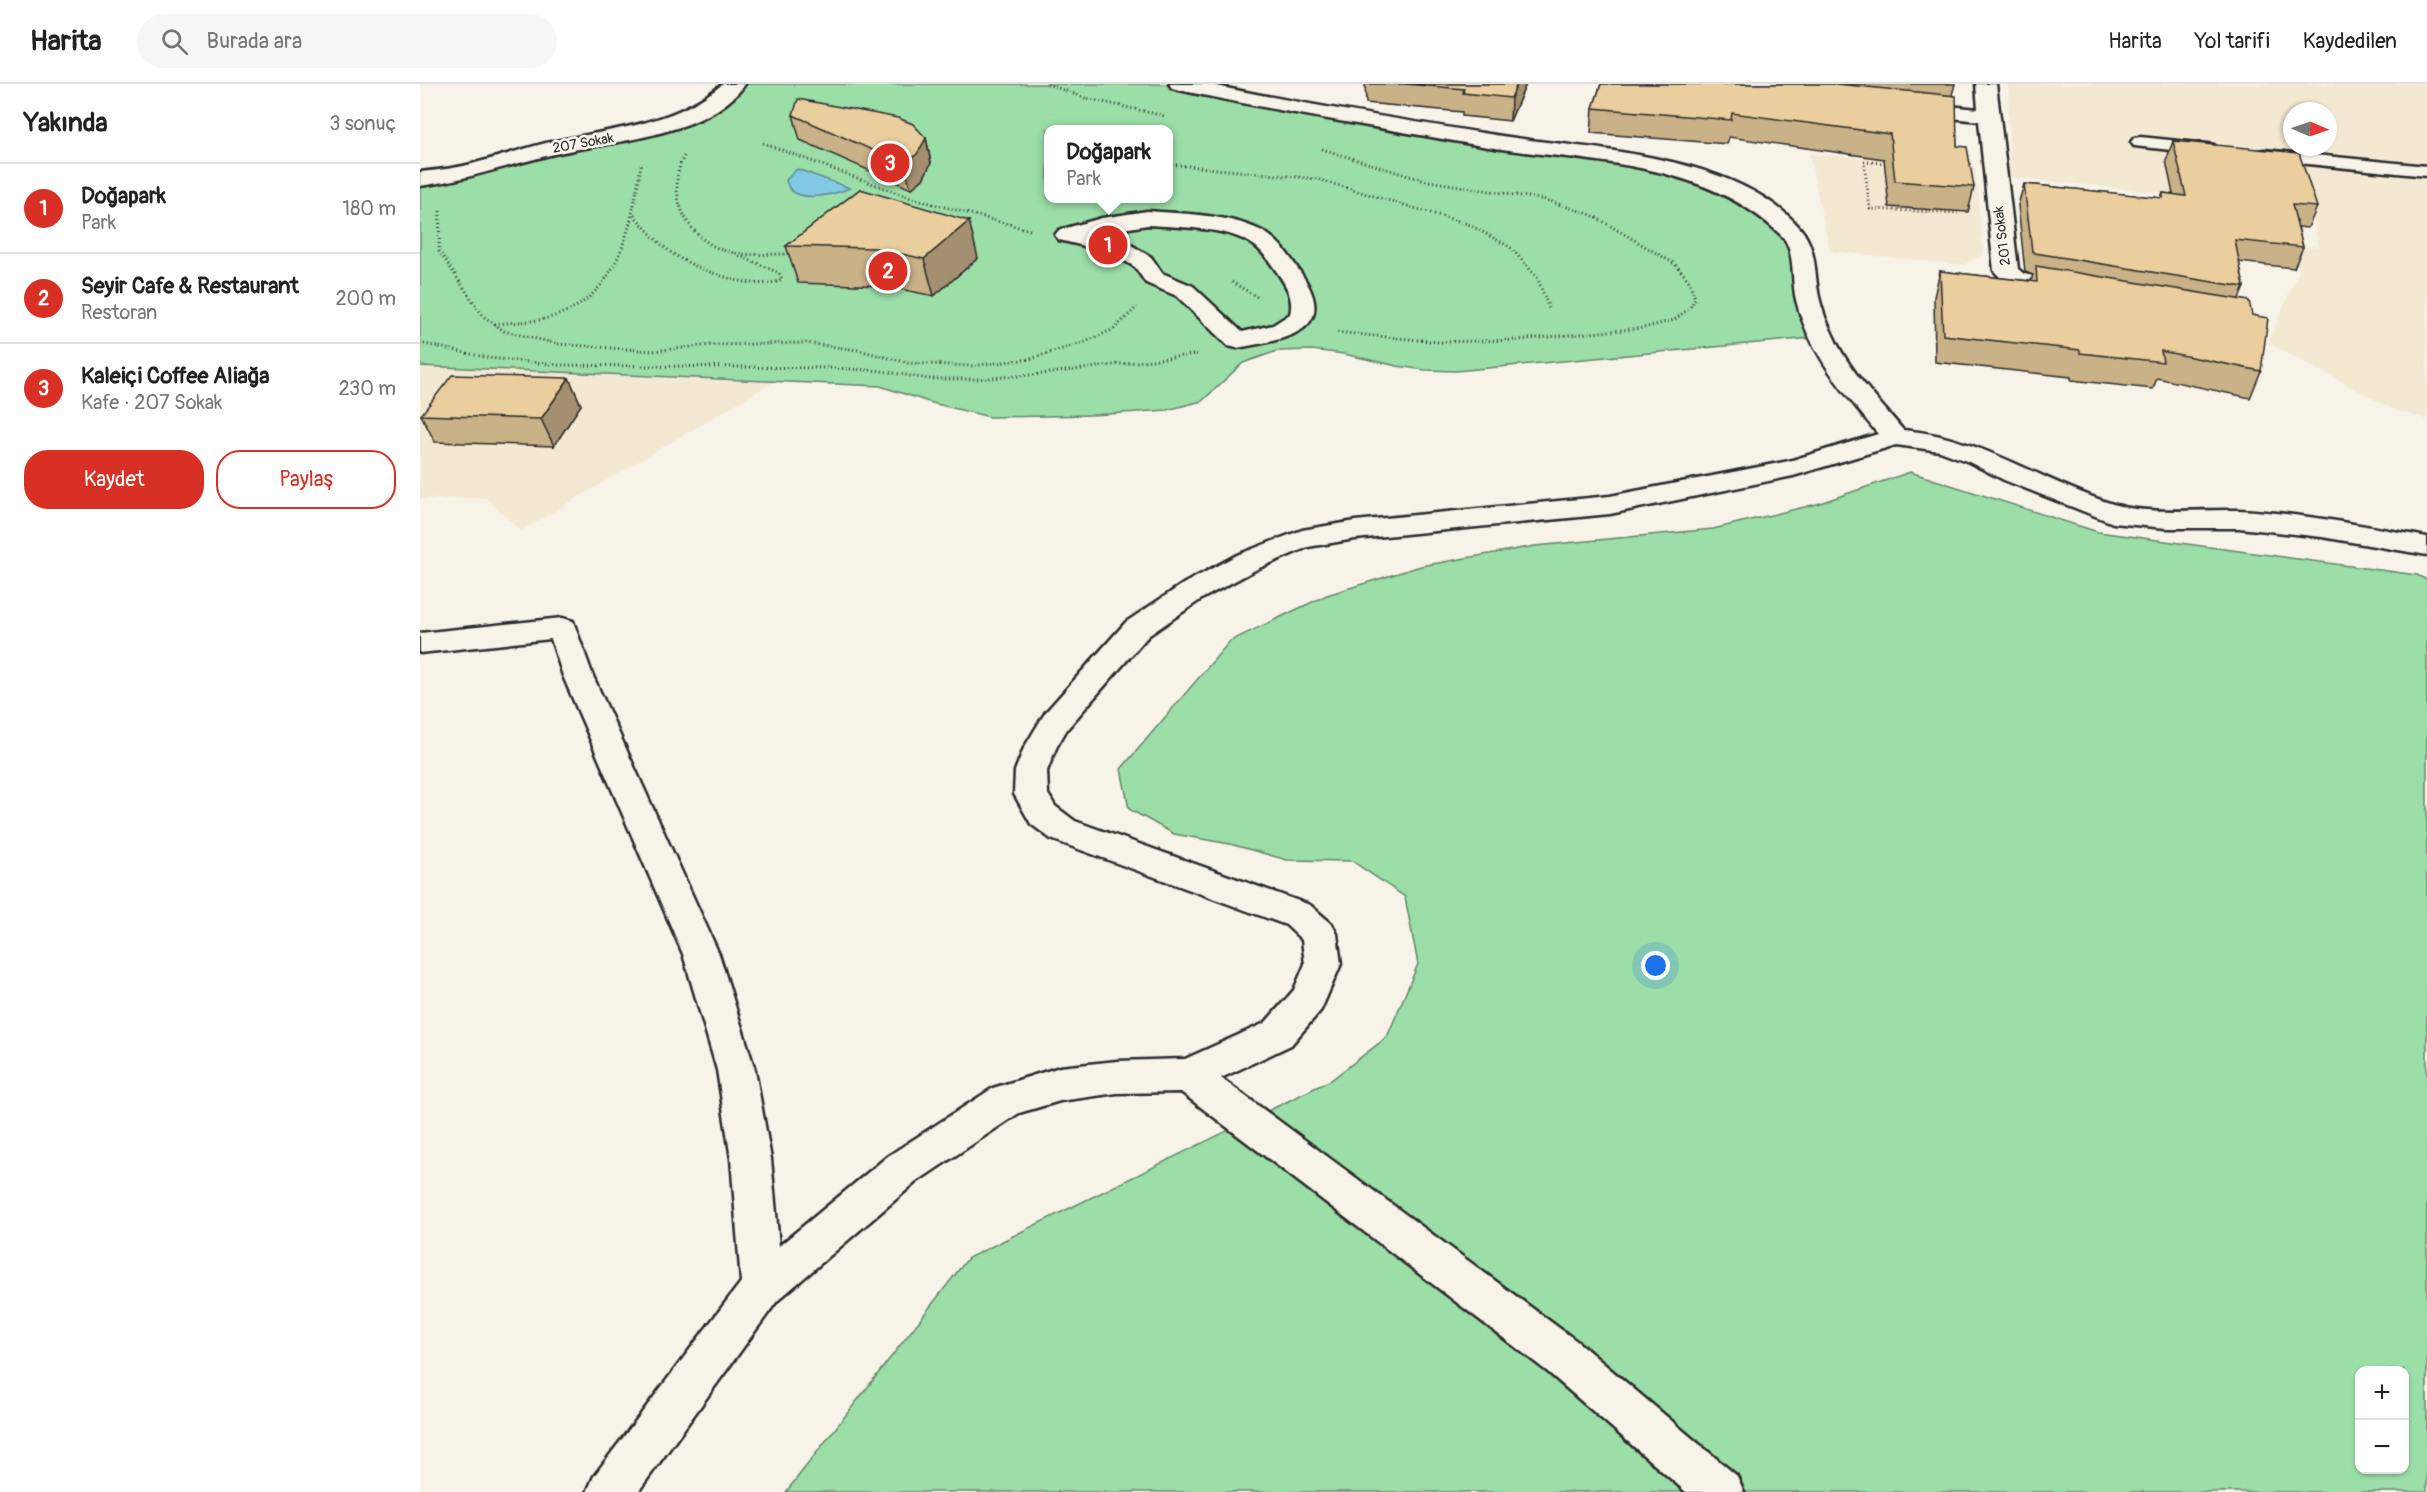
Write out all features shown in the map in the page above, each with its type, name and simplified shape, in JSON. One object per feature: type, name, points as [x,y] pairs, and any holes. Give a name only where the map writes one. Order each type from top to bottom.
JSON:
[{"type":"street","name":"207 Sokak","points":[[430,177],[466,172],[549,149],[646,131],[693,113],[721,98],[735,84]]},
{"type":"street","points":[[1179,84],[1494,142],[1641,163],[1715,182],[1742,194],[1771,212],[1793,233],[1801,257],[1812,314],[1821,337],[1831,355],[1894,437]]},
{"type":"street","name":"201 Sokak","points":[[1986,84],[2007,274],[2022,282],[2079,291]]},
{"type":"street","points":[[1896,107],[1990,116]]},
{"type":"street","points":[[1147,218],[1221,227],[1258,237],[1270,247],[1301,287],[1304,304],[1300,316],[1292,327],[1280,333],[1237,341],[1185,291],[1154,278],[1143,262],[1127,252],[1118,247],[1067,235],[1102,225],[1147,218]]},
{"type":"street","points":[[610,1492],[762,1287],[902,1169],[1007,1100],[1060,1084],[1117,1077],[1188,1075],[1278,1034],[1308,999],[1323,964],[1319,934],[1298,915],[1064,830],[1043,815],[1031,794],[1031,771],[1040,748],[1056,721],[1137,629],[1193,591],[1247,562],[1302,540],[1355,530],[1610,505],[1793,468],[1894,437],[1918,438],[1957,448],[2113,514],[2166,519],[2249,520],[2322,528],[2427,546]]},
{"type":"street","points":[[420,643],[562,628],[578,676],[701,954],[736,1070],[751,1159],[762,1287]]},
{"type":"street","points":[[1188,1075],[1563,1357],[1721,1492]]},
{"type":"lane","points":[[2140,142],[2220,150]]},
{"type":"lane","points":[[2243,153],[2427,171]]},
{"type":"path","points":[[495,324],[519,324],[549,319],[578,308],[598,292],[614,271],[634,215],[646,131]]},
{"type":"path","points":[[763,143],[908,197],[1038,232]]},
{"type":"path","points":[[634,215],[655,239],[682,259],[724,276],[765,285],[777,283],[782,279],[780,273],[717,248],[702,238],[681,211],[674,184],[678,164],[690,148]]},
{"type":"path","points":[[1899,164],[1864,162],[1870,209],[1959,215],[1958,208]]},
{"type":"path","points":[[1173,165],[1317,179],[1468,224],[1510,247],[1537,277],[1549,309]]},
{"type":"path","points":[[430,177],[439,251],[483,316],[504,331],[531,338],[600,348],[652,351],[733,344],[806,343],[858,350],[908,363],[971,366],[1030,359],[1085,342],[1114,328],[1128,318],[1138,305]]},
{"type":"path","points":[[735,254],[785,255]]},
{"type":"shaded area","points":[[2008,84],[2427,84],[2427,419],[2397,411],[2268,343],[2299,271],[2297,246],[2319,247],[2311,208],[2009,177]]},
{"type":"shaded area","points":[[1809,154],[1975,166],[1983,254],[1964,265],[1830,251]]},
{"type":"shaded area","points":[[420,366],[773,382],[521,531],[486,498],[420,499]]},
{"type":"green space","points":[[735,84],[1179,84],[1641,163],[1715,182],[1793,233],[1821,337],[1456,371],[1397,366],[1344,354],[1312,350],[1277,351],[1243,363],[1202,401],[1167,410],[1093,415],[990,417],[932,403],[880,386],[420,366],[420,179],[646,131]]},
{"type":"green space","points":[[1910,472],[2098,532],[2417,575],[2427,580],[2427,1492],[786,1492],[968,1258],[1331,1080],[1387,1037],[1418,964],[1405,897],[1352,861],[1287,860],[1230,844],[1174,834],[1129,809],[1121,769],[1230,641],[1327,595],[1421,566],[1535,546],[1713,529],[1817,504]]},
{"type":"water","points":[[797,169],[850,188],[824,195],[804,196],[789,188],[786,180]]},
{"type":"building","points":[[1405,84],[1517,84],[1511,98],[1463,93],[1464,89]]},
{"type":"building","points":[[1601,84],[1837,84],[1956,96],[1957,146],[1967,147],[1974,187],[1895,181],[1890,134],[1732,113],[1731,120],[1593,108]]},
{"type":"building","points":[[798,99],[898,118],[913,124],[926,138],[917,154],[904,164],[793,115]]},
{"type":"building","points":[[2173,141],[2283,151],[2283,156],[2300,156],[2317,207],[2292,205],[2303,247],[2235,240],[2244,287],[2032,251],[2024,184],[2163,198],[2163,193],[2186,196]]},
{"type":"building","points":[[860,189],[969,221],[924,259],[875,248],[786,246]]},
{"type":"building","points":[[2036,266],[2249,301],[2252,315],[2268,318],[2261,371],[2161,351],[2163,362],[2080,353],[2080,350],[1943,335],[1940,271],[2037,282]]},
{"type":"building","points":[[452,375],[569,378],[541,419],[421,415]]},
{"type":"place","name":"Kaleiçi Coffee Aliağa","points":[[890,163]]},
{"type":"place","name":"Doğapark","points":[[1108,245]]},
{"type":"place","name":"Seyir Cafe & Restaurant","points":[[888,271]]}]
